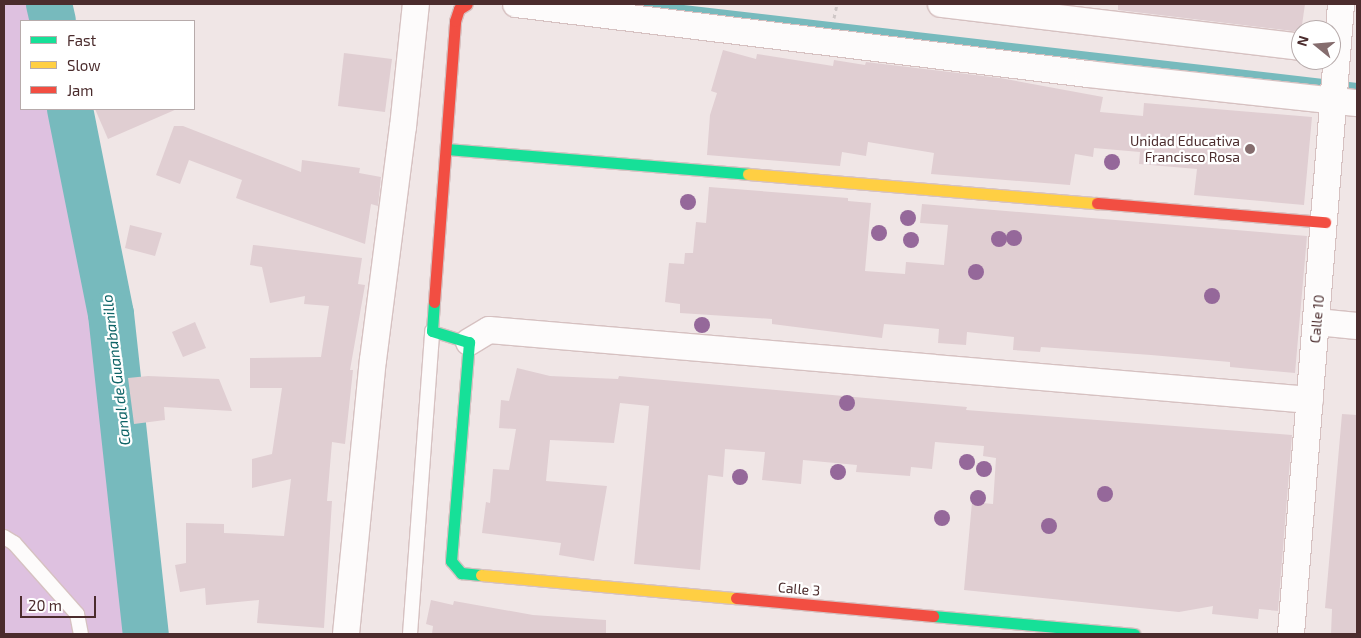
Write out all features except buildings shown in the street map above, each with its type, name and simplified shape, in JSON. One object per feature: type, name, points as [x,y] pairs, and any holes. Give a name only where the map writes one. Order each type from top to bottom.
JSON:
[{"type":"street","points":[[346,634],[372,360],[404,127],[416,4]]},
{"type":"street","points":[[466,4],[459,9],[455,21],[432,331],[469,342],[489,330],[1310,400]]},
{"type":"street","points":[[516,4],[1078,73],[1342,100]]},
{"type":"street","points":[[941,4],[1291,46]]},
{"type":"street","name":"Calle 10","points":[[1341,4],[1341,20]]},
{"type":"street","name":"Calle 10","points":[[1291,634],[1325,222],[1342,100],[1341,56]]},
{"type":"street","points":[[446,148],[1325,222]]},
{"type":"street","points":[[1317,322],[1357,326]]},
{"type":"street","name":"Calle 3","points":[[469,342],[451,561],[461,573],[1134,634]]},
{"type":"lane","points":[[410,634],[432,331]]},
{"type":"lane","points":[[4,537],[14,543],[77,614],[81,634]]},
{"type":"path","points":[[836,11],[837,4]]},
{"type":"shaded area","points":[[4,4],[49,4],[53,20],[20,20],[20,110],[70,110],[111,314],[145,633],[4,634]]},
{"type":"waterway","name":"Canal de Guanabanillo","points":[[49,4],[53,20]]},
{"type":"waterway","points":[[640,4],[1357,87]]},
{"type":"waterway","name":"Canal de Guanabanillo","points":[[70,110],[111,314],[146,634]]},
{"type":"traffic: fast","points":[[446,149],[748,174]]},
{"type":"traffic: fast","points":[[434,302],[432,331],[469,342],[451,561],[461,573],[481,575]]},
{"type":"traffic: fast","points":[[933,616],[1134,634]]},
{"type":"traffic: slow","points":[[748,174],[1097,203]]},
{"type":"traffic: slow","points":[[481,575],[736,598]]},
{"type":"traffic: jam","points":[[434,302],[455,21],[459,9],[467,4]]},
{"type":"traffic: jam","points":[[1097,203],[1325,222]]},
{"type":"traffic: jam","points":[[736,598],[933,616]]},
{"type":"place","name":"Unidad Educativa Francisco Rosa","points":[[1250,149]]}]
